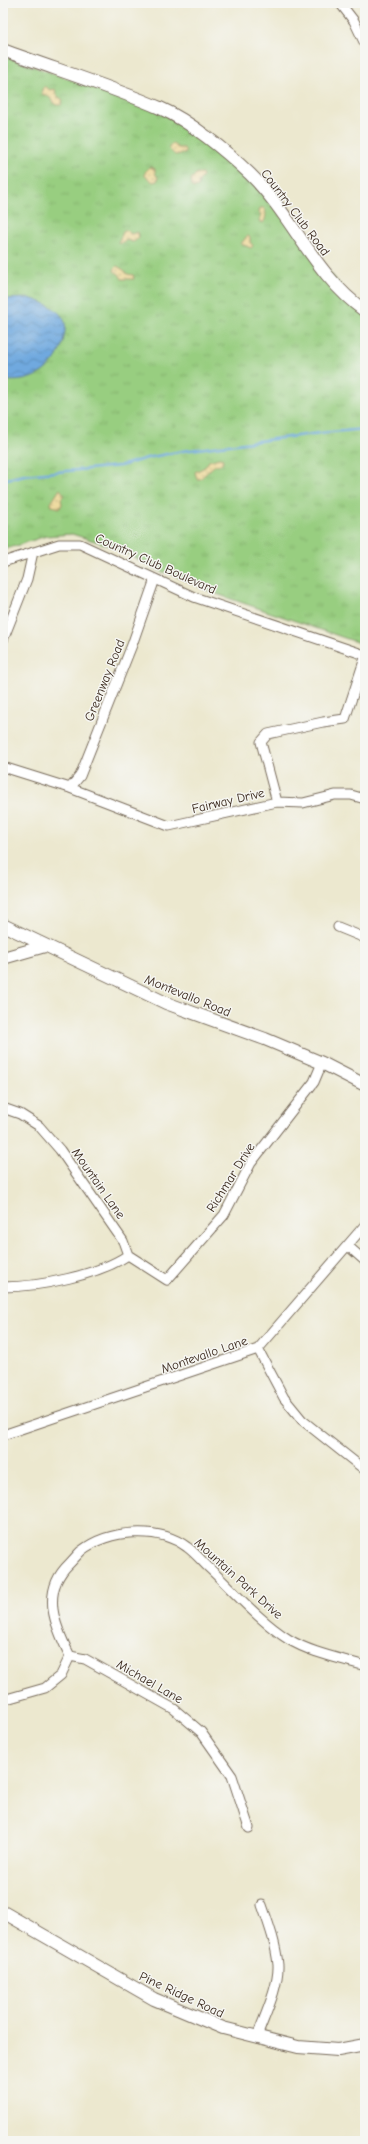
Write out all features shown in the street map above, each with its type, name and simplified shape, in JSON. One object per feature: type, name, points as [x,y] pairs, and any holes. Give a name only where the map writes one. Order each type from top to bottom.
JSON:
[{"type":"main road","name":"Country Club Road","points":[[3,50],[161,108],[209,138],[251,175],[277,206],[311,257],[327,276],[365,311]]},
{"type":"main road","name":"Montevallo Road","points":[[3,925],[44,946],[166,1003],[265,1039],[322,1063],[365,1085]]},
{"type":"main road","points":[[3,958],[44,946]]},
{"type":"main road","name":"Pine Ridge Road","points":[[3,1912],[154,1999],[223,2028],[298,2047],[338,2050],[365,2045]]},
{"type":"street","points":[[340,3],[354,21],[365,44]]},
{"type":"street","name":"Country Club Boulevard","points":[[3,562],[59,544],[80,544],[194,597],[365,656]]},
{"type":"street","points":[[3,640],[27,579],[33,552]]},
{"type":"street","name":"Greenway Road","points":[[70,788],[80,776],[132,645],[155,579]]},
{"type":"street","name":"Fairway Drive","points":[[3,767],[70,788],[169,826],[277,802],[261,742],[268,734],[323,722],[345,719],[365,656]]},
{"type":"street","points":[[277,802],[303,804],[335,795],[351,795],[365,799]]},
{"type":"street","points":[[338,927],[365,938]]},
{"type":"street","name":"Richmar Drive","points":[[128,1255],[167,1280],[224,1215],[251,1163],[314,1082],[322,1063]]},
{"type":"street","name":"Mountain Lane","points":[[3,1108],[20,1114],[39,1126],[60,1150],[123,1241],[128,1255]]},
{"type":"street","name":"Montevallo Lane","points":[[3,1435],[258,1350],[365,1225]]},
{"type":"street","points":[[348,1246],[365,1261]]},
{"type":"street","points":[[3,1287],[19,1287],[55,1282],[116,1264],[128,1255]]},
{"type":"street","points":[[258,1350],[284,1398],[302,1420],[365,1470]]},
{"type":"street","name":"Mountain Park Drive","points":[[70,1656],[56,1628],[52,1601],[54,1589],[62,1570],[82,1550],[102,1540],[120,1535],[142,1532],[172,1539],[187,1547],[259,1616],[288,1639],[309,1650],[365,1666]]},
{"type":"street","points":[[3,1700],[45,1688],[61,1675],[70,1656]]},
{"type":"street","name":"Michael Lane","points":[[70,1656],[85,1659],[174,1709],[202,1732],[232,1776],[249,1828]]},
{"type":"street","points":[[257,2037],[272,1998],[278,1967],[274,1942],[262,1905]]},
{"type":"green space","points":[[3,56],[160,111],[207,141],[249,177],[365,314],[365,645],[214,593],[169,573],[162,572],[117,548],[72,534],[46,536],[3,550]]},
{"type":"sand","points":[[45,86],[50,90],[55,89],[56,95],[63,100],[61,105],[56,105],[48,96],[42,94],[42,89]]},
{"type":"sand","points":[[173,144],[178,148],[184,148],[186,153],[175,155],[169,149],[169,146]]},
{"type":"sand","points":[[150,167],[155,169],[155,173],[158,178],[157,181],[153,182],[145,176],[145,172]]},
{"type":"sand","points":[[197,173],[202,174],[203,177],[199,181],[198,187],[195,188],[192,187],[191,179]]},
{"type":"sand","points":[[260,208],[264,208],[266,211],[263,223],[259,221],[261,216],[259,212]]},
{"type":"sand","points":[[127,230],[131,234],[138,232],[139,238],[133,242],[127,240],[119,244],[118,243],[123,232]]},
{"type":"sand","points":[[247,236],[250,237],[250,242],[253,246],[251,248],[241,244]]},
{"type":"sand","points":[[117,266],[124,270],[127,274],[133,275],[134,279],[122,279],[119,274],[114,271]]},
{"type":"sand","points":[[219,458],[223,459],[222,464],[215,465],[200,479],[197,479],[195,472],[205,467],[209,461]]},
{"type":"sand","points":[[60,489],[64,494],[61,499],[62,504],[60,508],[52,506],[51,503]]},
{"type":"water","points":[[29,298],[53,308],[63,318],[65,328],[61,347],[57,357],[51,365],[35,376],[14,381],[3,380],[3,299]]},
{"type":"waterway","points":[[3,480],[24,475],[120,466],[147,458],[182,451],[320,433],[365,429]]}]
